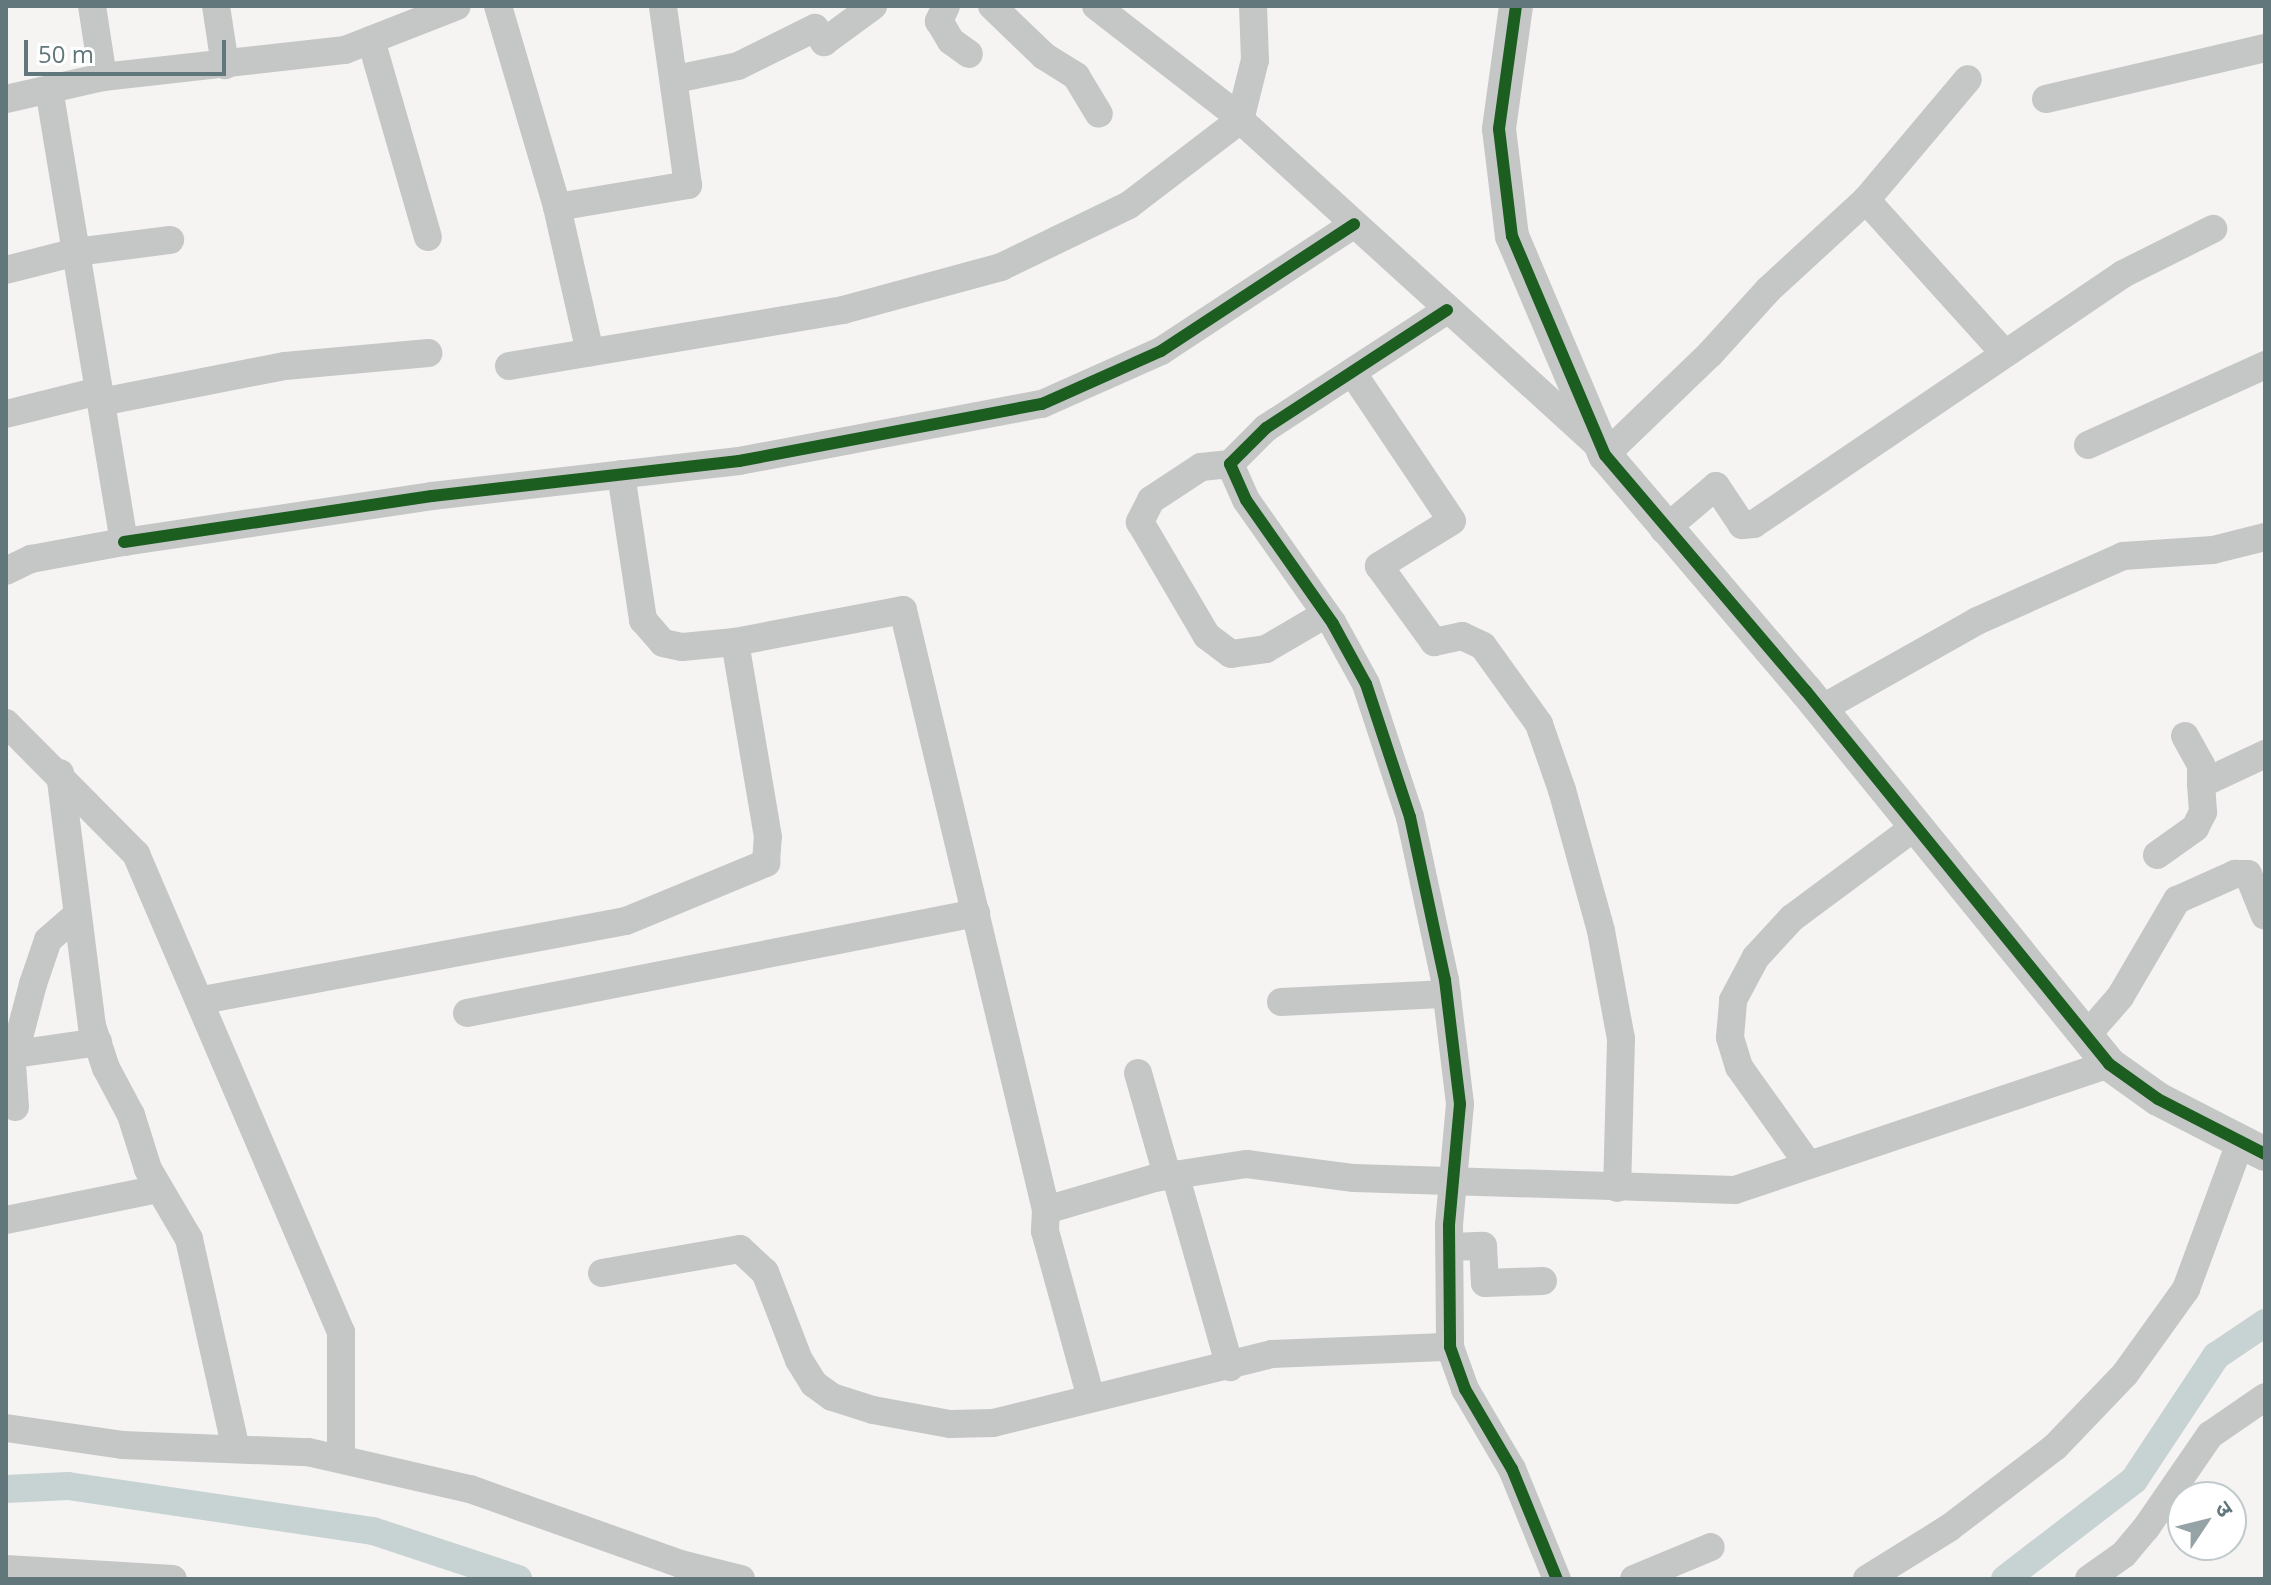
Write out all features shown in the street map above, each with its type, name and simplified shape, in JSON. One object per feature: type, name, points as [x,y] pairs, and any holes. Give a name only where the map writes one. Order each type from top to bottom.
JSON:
[{"type":"street","points":[[92,6],[103,77]]},
{"type":"street","points":[[216,6],[225,65]]},
{"type":"street","points":[[6,99],[103,77],[345,50],[457,6]]},
{"type":"street","points":[[498,6],[557,207],[590,352]]},
{"type":"street","points":[[557,207],[688,185],[676,79],[663,6]]},
{"type":"street","points":[[676,79],[738,66],[815,28],[824,42],[873,6]]},
{"type":"street","points":[[946,6],[939,21],[951,41],[969,54]]},
{"type":"street","points":[[992,6],[1044,56],[1076,76],[1099,114]]},
{"type":"street","points":[[1096,6],[1240,120],[1601,449],[1664,530],[1821,709],[2109,1064],[2158,1099],[2253,1147],[2186,1289],[2125,1374],[2055,1447],[1949,1528],[1867,1579]]},
{"type":"street","points":[[509,366],[843,310],[1001,267],[1129,205],[1240,120],[1255,60],[1253,6]]},
{"type":"street","points":[[1516,6],[1499,129],[1512,236],[1601,449]]},
{"type":"street","points":[[371,40],[428,237]]},
{"type":"street","points":[[2046,99],[2265,48]]},
{"type":"street","points":[[1601,449],[1866,200],[1968,79]]},
{"type":"street","points":[[49,91],[124,542]]},
{"type":"street","points":[[1866,200],[2005,354]]},
{"type":"street","points":[[6,571],[31,559],[124,542],[432,496],[739,461],[1042,404],[1161,351],[1354,224]]},
{"type":"street","points":[[1664,530],[1716,486],[1742,525],[1754,524],[2123,274],[2213,229]]},
{"type":"street","points":[[6,270],[76,252],[170,240]]},
{"type":"street","points":[[1326,614],[1266,649],[1231,654],[1207,636],[1140,522],[1151,500],[1201,467],[1230,464],[1266,428],[1447,310]]},
{"type":"street","points":[[6,414],[285,366],[428,353]]},
{"type":"street","points":[[2088,445],[2265,365]]},
{"type":"street","points":[[1352,372],[1452,521],[1379,566],[1434,642],[1462,636],[1483,646],[1539,724],[1562,790],[1601,931],[1621,1039],[1617,1188]]},
{"type":"street","points":[[1230,464],[1246,500],[1326,614],[1366,684],[1410,817],[1447,994],[1460,1104],[1451,1182],[1450,1347],[1465,1389],[1512,1469],[1557,1579]]},
{"type":"street","points":[[621,474],[643,620],[663,643],[682,647],[735,642],[903,610],[1046,1210],[1045,1231],[1091,1398]]},
{"type":"street","points":[[1821,709],[1977,621],[2123,556],[2213,550],[2265,537]]},
{"type":"street","points":[[203,1000],[626,921],[766,863],[768,837],[735,642]]},
{"type":"street","points":[[6,723],[60,773],[136,854],[203,1000],[341,1332],[341,1459]]},
{"type":"street","points":[[2157,855],[2195,828],[2203,812],[2201,765],[2185,736]]},
{"type":"street","points":[[2201,784],[2265,754]]},
{"type":"street","points":[[60,773],[76,916],[98,1042],[159,1189],[189,1239],[236,1449]]},
{"type":"street","points":[[1808,1164],[1739,1067],[1730,1037],[1733,1000],[1756,957],[1792,918],[1916,826]]},
{"type":"street","points":[[2086,1036],[2120,997],[2177,900],[2235,874],[2256,872],[2265,916]]},
{"type":"street","points":[[467,1013],[976,913]]},
{"type":"street","points":[[15,1107],[11,1061],[48,940],[76,916]]},
{"type":"street","points":[[1281,1002],[1447,994]]},
{"type":"street","points":[[11,1061],[98,1042]]},
{"type":"street","points":[[1046,1210],[1171,1175],[1247,1164],[1354,1178],[1735,1190],[2109,1064]]},
{"type":"street","points":[[1138,1073],[1230,1367]]},
{"type":"street","points":[[6,1220],[159,1189]]},
{"type":"street","points":[[1450,1247],[1483,1246],[1485,1283],[1543,1281]]},
{"type":"street","points":[[602,1273],[740,1249],[765,1272],[814,1384],[832,1397],[873,1410],[950,1424],[993,1423],[1301,1351],[1450,1347]]},
{"type":"street","points":[[2089,1579],[2124,1554],[2146,1528],[2210,1435],[2262,1409]]},
{"type":"street","points":[[6,1428],[122,1445],[308,1452],[470,1489],[681,1564],[741,1579]]},
{"type":"street","points":[[1634,1579],[1711,1547]]},
{"type":"street","points":[[6,1569],[173,1579]]},
{"type":"waterway","points":[[2005,1579],[2134,1480],[2216,1356],[2265,1323]]},
{"type":"waterway","points":[[6,1489],[68,1486],[373,1531],[518,1579]]},
{"type":"cycle path","points":[[1516,6],[1499,129],[1512,236],[1605,455],[1806,691],[2109,1064],[2158,1099],[2265,1154]]},
{"type":"cycle path","points":[[124,542],[432,496],[739,461],[1042,404],[1161,351],[1354,224]]},
{"type":"cycle path","points":[[1447,310],[1266,428],[1230,464],[1246,500],[1333,624],[1366,684],[1410,817],[1445,980],[1460,1104],[1449,1225],[1450,1347],[1465,1389],[1512,1469],[1557,1579]]}]
